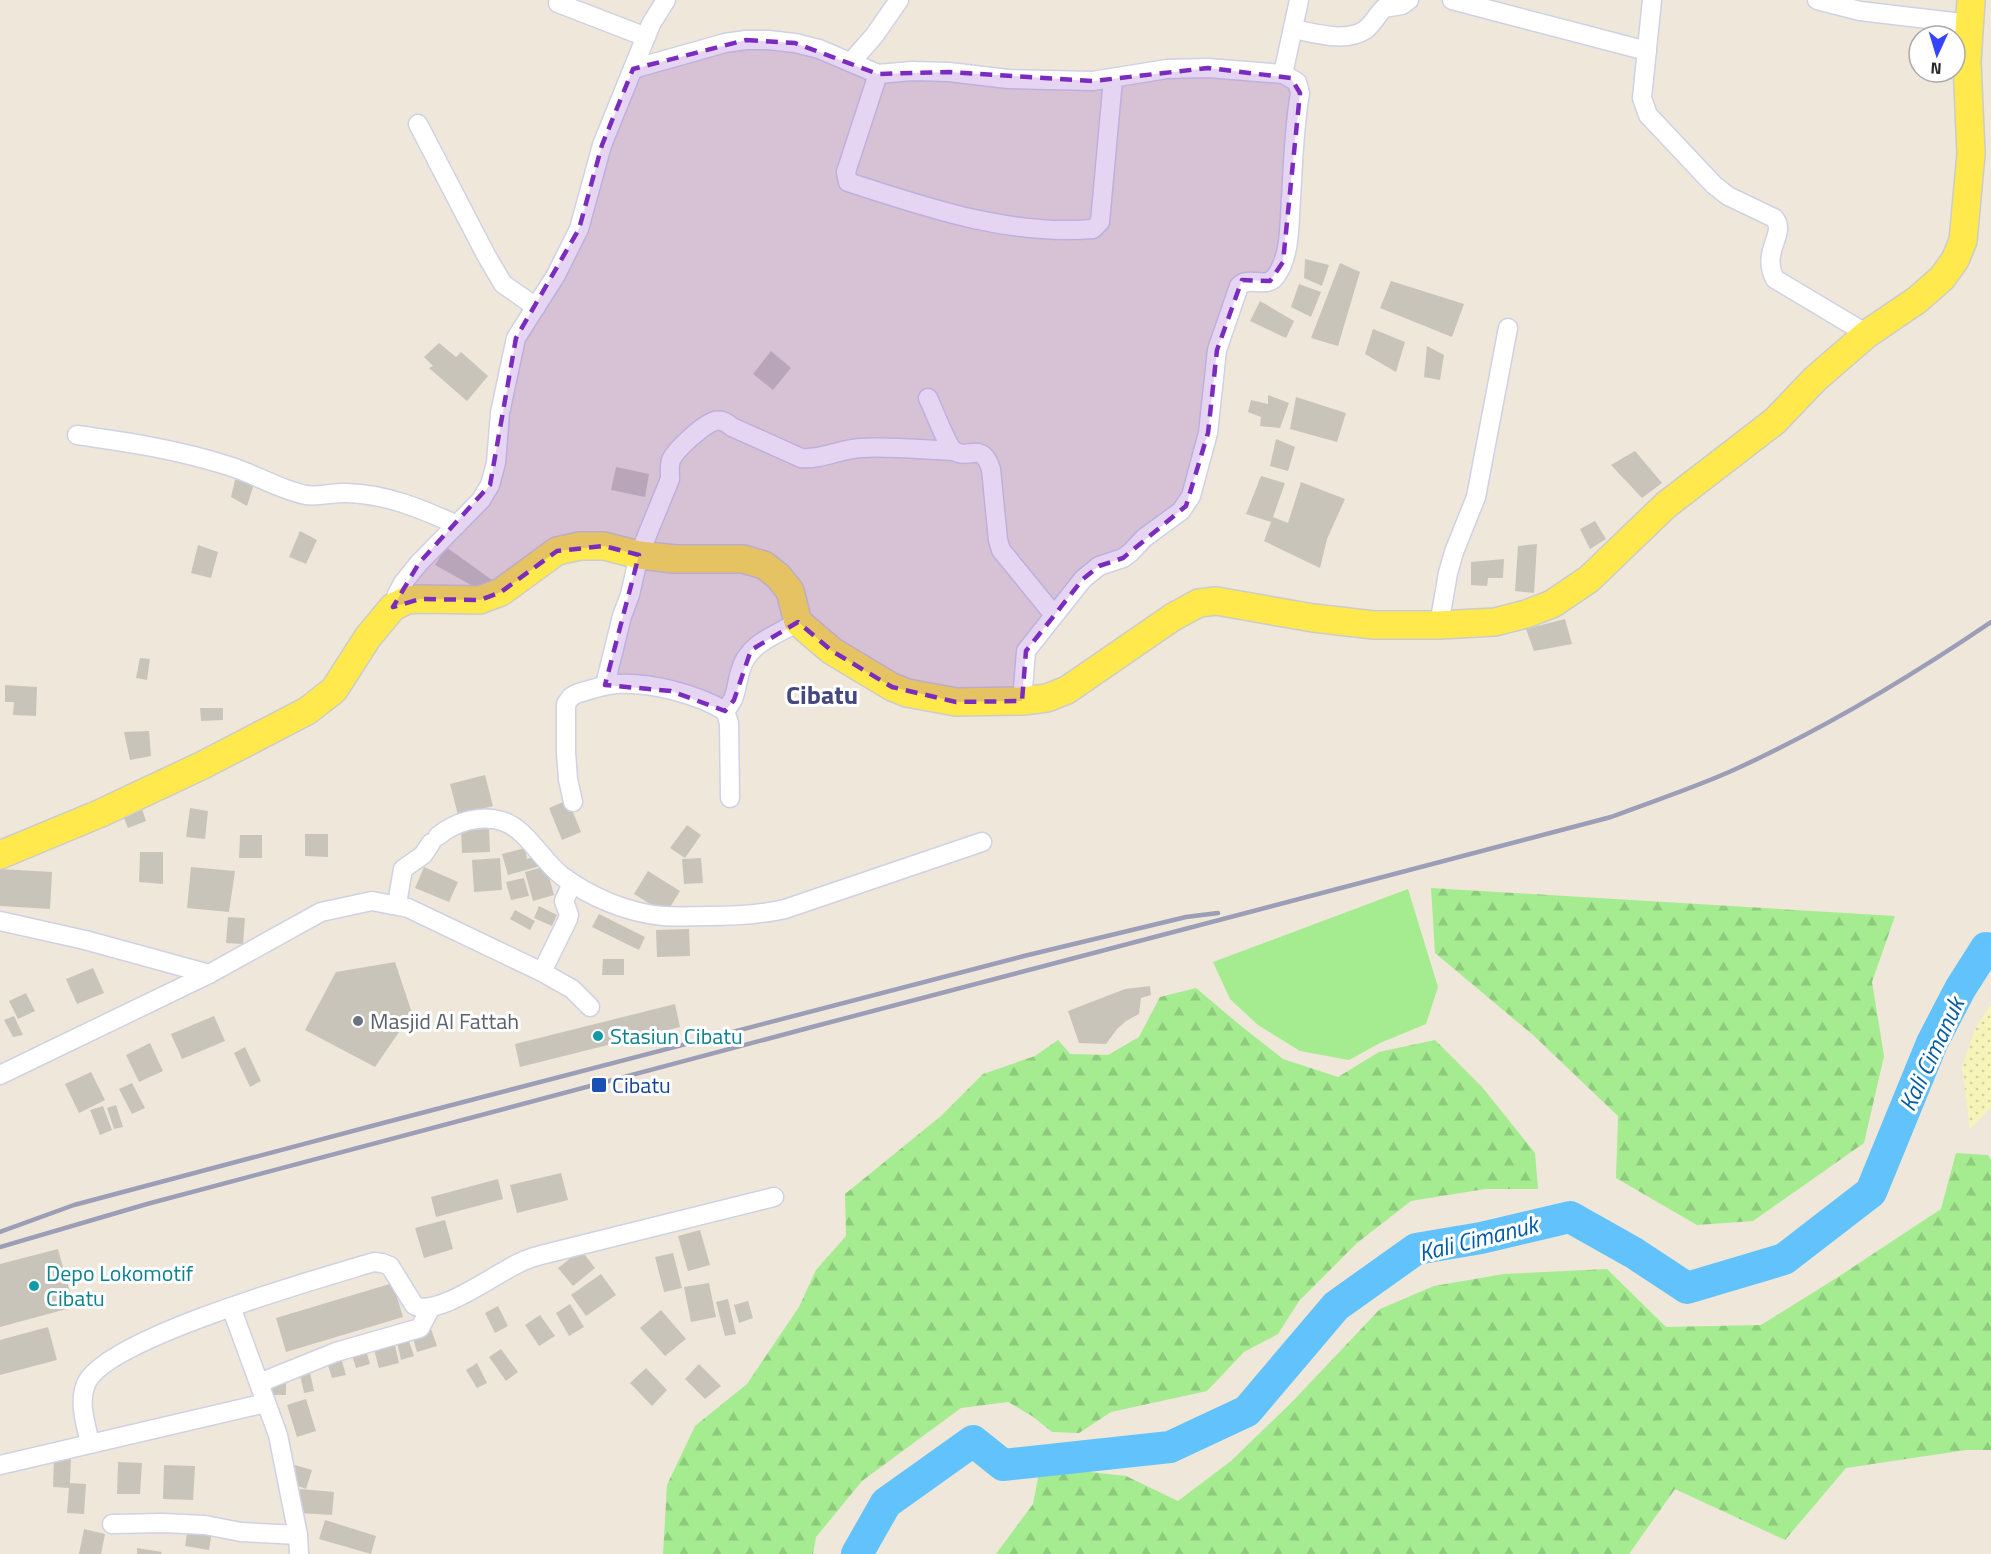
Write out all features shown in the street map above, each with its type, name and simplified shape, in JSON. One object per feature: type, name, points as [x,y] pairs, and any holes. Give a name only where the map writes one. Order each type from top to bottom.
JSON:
[{"type":"main road","points":[[0,855],[111,808],[203,765],[307,711],[334,690],[368,636],[393,608],[407,600],[480,600],[501,592],[556,551],[580,546],[604,546],[639,555],[675,559],[743,559],[764,565],[778,576],[790,591],[798,622],[832,651],[892,687],[907,693],[956,702],[1022,701],[1047,698],[1067,690],[1173,617],[1199,603],[1216,601],[1313,618],[1374,625],[1495,622],[1552,604],[1589,579],[1666,505],[1775,421],[1815,379],[1867,334],[1917,300],[1942,278],[1955,260],[1963,241],[1971,154],[1967,62],[1971,12]]},
{"type":"street","points":[[393,608],[403,583],[419,563],[480,500],[490,485],[496,463],[500,412],[516,338],[556,275],[579,229],[602,145],[651,24],[666,0]]},
{"type":"street","points":[[851,62],[874,36],[899,0]]},
{"type":"street","points":[[1283,74],[1299,0]]},
{"type":"street","points":[[1293,30],[1346,36],[1356,34],[1372,23],[1384,8],[1402,5],[1409,0]]},
{"type":"street","points":[[1452,0],[1647,51]]},
{"type":"street","points":[[1652,0],[1642,98],[1648,115],[1714,185],[1728,196],[1778,222],[1779,234],[1772,245],[1769,261],[1775,279],[1867,334]]},
{"type":"street","points":[[1816,0],[1860,11],[1971,12]]},
{"type":"street","points":[[558,3],[646,37]]},
{"type":"street","points":[[633,69],[703,48],[746,40],[795,43],[879,74],[912,71],[949,72],[1008,79],[1093,81],[1177,69],[1208,68],[1283,74],[1297,82],[1300,93],[1289,235],[1283,262],[1276,277],[1270,281],[1243,282],[1239,286],[1217,350],[1208,433],[1191,496],[1181,512],[1144,538],[1131,552],[1091,572],[1054,615],[1026,651],[1022,701]]},
{"type":"street","points":[[879,74],[846,172],[848,182],[914,203],[1011,227],[1065,231],[1093,229],[1100,222],[1113,78]]},
{"type":"street","points":[[418,124],[503,284],[536,307]]},
{"type":"street","points":[[1439,625],[1454,552],[1476,497],[1508,328]]},
{"type":"street","points":[[928,398],[954,451]]},
{"type":"street","points":[[606,685],[639,555],[670,479],[669,468],[672,458],[679,448],[717,420],[725,421],[732,427],[801,458],[811,459],[859,448],[984,454],[992,469],[998,540],[1002,550],[1054,615]]},
{"type":"street","points":[[77,435],[185,453],[231,466],[306,495],[346,493],[391,500],[431,513],[457,525]]},
{"type":"street","points":[[725,711],[734,700],[744,660],[751,651],[759,642],[798,622]]},
{"type":"street","points":[[573,802],[566,752],[566,704],[576,694],[606,685],[628,684],[671,691],[696,698],[725,711],[729,723],[730,798]]},
{"type":"street","points":[[397,904],[403,869],[423,855],[434,839],[448,827],[472,820],[502,821],[517,830],[560,875],[584,891],[641,913],[663,916],[765,914],[982,842]]},
{"type":"street","points":[[542,972],[568,919],[569,915],[564,900],[572,883]]},
{"type":"street","points":[[0,1075],[209,974],[321,912],[372,901],[397,904],[408,908],[542,972],[572,989],[590,1007]]},
{"type":"street","points":[[0,921],[85,940],[209,974]]},
{"type":"street","points":[[90,1443],[82,1394],[92,1374],[114,1357],[188,1323],[231,1307],[374,1262],[390,1266],[414,1305],[420,1309],[432,1307],[454,1299],[521,1261],[774,1197]]},
{"type":"street","points":[[231,1307],[283,1454],[298,1535],[299,1554]]},
{"type":"street","points":[[259,1383],[336,1352],[420,1328],[432,1307]]},
{"type":"street","points":[[0,1465],[266,1403]]},
{"type":"street","points":[[111,1524],[163,1522],[205,1525],[241,1532],[298,1535]]},
{"type":"highlighted area","points":[[746,40],[795,43],[878,74],[949,72],[1093,81],[1208,68],[1291,78],[1300,93],[1283,262],[1270,281],[1242,280],[1217,350],[1208,433],[1186,506],[1123,558],[1099,566],[1083,579],[1026,651],[1022,701],[956,702],[892,687],[832,651],[798,622],[751,650],[734,700],[725,711],[671,691],[605,685],[639,555],[604,546],[557,551],[501,592],[480,600],[420,599],[393,607],[419,563],[490,485],[516,338],[579,229],[602,145],[633,69]]},
{"type":"green space","points":[[1431,888],[1895,916],[1872,982],[1884,1056],[1864,1143],[1753,1221],[1697,1225],[1616,1178],[1618,1116],[1533,1035],[1435,953]]},
{"type":"green space","points":[[1408,889],[1438,987],[1426,1024],[1380,1043],[1349,1060],[1300,1051],[1258,1025],[1230,999],[1213,962]]},
{"type":"green space","points":[[1196,988],[1283,1059],[1338,1077],[1379,1052],[1435,1040],[1482,1087],[1535,1153],[1538,1189],[1485,1189],[1411,1201],[1357,1243],[1299,1301],[1278,1334],[1244,1352],[1207,1391],[1111,1412],[1079,1433],[1052,1432],[1032,1416],[1008,1402],[961,1408],[862,1481],[816,1537],[813,1554],[663,1554],[667,1485],[695,1426],[747,1384],[799,1307],[816,1270],[846,1236],[845,1194],[941,1116],[983,1074],[1035,1056],[1058,1040],[1070,1054],[1108,1055],[1139,1037],[1160,997]]},
{"type":"green space","points":[[1956,1153],[1988,1155],[1991,1160],[1991,1450],[1966,1450],[1846,1468],[1785,1540],[1675,1489],[1629,1554],[996,1554],[1033,1504],[1042,1457],[1081,1471],[1126,1476],[1178,1501],[1231,1461],[1291,1403],[1380,1309],[1434,1286],[1504,1274],[1607,1269],[1666,1327],[1761,1325],[1941,1209]]},
{"type":"sand","points":[[1991,1004],[1991,1107],[1970,1129],[1962,1067],[1975,1029]]},
{"type":"building","points":[[1305,259],[1329,265],[1322,286],[1304,278]]},
{"type":"building","points":[[1340,263],[1360,272],[1338,346],[1311,338]]},
{"type":"building","points":[[1391,281],[1464,304],[1452,337],[1380,308]]},
{"type":"building","points":[[1299,284],[1321,292],[1311,317],[1291,307]]},
{"type":"building","points":[[1260,301],[1294,321],[1286,338],[1250,321]]},
{"type":"building","points":[[1373,329],[1405,342],[1396,372],[1365,354]]},
{"type":"building","points":[[439,343],[456,357],[461,352],[488,376],[467,401],[429,368],[433,366],[424,357]]},
{"type":"building","points":[[1427,346],[1444,355],[1440,380],[1424,377]]},
{"type":"building","points":[[771,351],[791,368],[773,390],[753,374]]},
{"type":"building","points":[[1268,395],[1289,403],[1280,428],[1260,426],[1261,417],[1248,412],[1251,400],[1268,404]]},
{"type":"building","points":[[1296,397],[1346,413],[1337,442],[1290,429]]},
{"type":"building","points":[[1276,439],[1295,447],[1288,471],[1270,466]]},
{"type":"building","points":[[1635,451],[1662,483],[1642,498],[1611,465]]},
{"type":"building","points":[[616,467],[649,474],[645,497],[611,490]]},
{"type":"building","points":[[236,476],[254,484],[247,506],[231,497]]},
{"type":"building","points":[[1261,476],[1285,483],[1273,517],[1288,523],[1301,482],[1345,499],[1327,539],[1320,568],[1264,541],[1271,522],[1246,514]]},
{"type":"building","points":[[1595,521],[1606,539],[1590,549],[1580,529]]},
{"type":"building","points":[[300,531],[317,540],[306,564],[289,557]]},
{"type":"building","points":[[1537,544],[1534,593],[1515,591],[1518,546]]},
{"type":"building","points":[[198,545],[218,552],[211,578],[191,573]]},
{"type":"building","points":[[446,547],[492,580],[480,590],[435,565]]},
{"type":"building","points":[[1504,559],[1503,578],[1488,578],[1487,586],[1471,585],[1471,562]]},
{"type":"building","points":[[1565,619],[1572,644],[1534,651],[1526,629]]},
{"type":"building","points":[[140,658],[150,659],[147,680],[136,678]]},
{"type":"building","points":[[5,685],[37,687],[36,716],[13,715],[14,702],[5,702]]},
{"type":"building","points":[[200,708],[223,708],[223,720],[201,721]]},
{"type":"building","points":[[149,731],[151,756],[130,760],[124,732]]},
{"type":"building","points":[[485,775],[493,806],[458,815],[450,784]]},
{"type":"building","points":[[568,800],[581,832],[562,840],[549,808]]},
{"type":"building","points":[[190,808],[208,811],[205,839],[186,837]]},
{"type":"building","points":[[142,809],[146,821],[128,828],[123,816]]},
{"type":"building","points":[[687,825],[701,835],[685,858],[670,848]]},
{"type":"building","points":[[489,829],[490,852],[462,853],[461,830]]},
{"type":"building","points":[[305,834],[328,834],[328,857],[305,856]]},
{"type":"building","points":[[240,835],[262,835],[262,858],[239,858]]},
{"type":"building","points":[[525,848],[527,859],[537,856],[540,866],[508,875],[502,854]]},
{"type":"building","points":[[140,852],[163,852],[163,884],[139,882]]},
{"type":"building","points":[[500,858],[502,890],[474,892],[472,860]]},
{"type":"building","points":[[701,858],[703,883],[684,884],[682,859]]},
{"type":"building","points":[[546,866],[554,895],[533,901],[525,872]]},
{"type":"building","points":[[191,867],[235,871],[229,912],[187,908]]},
{"type":"building","points":[[424,867],[458,882],[449,902],[415,888]]},
{"type":"building","points":[[0,869],[52,872],[50,909],[0,906]]},
{"type":"building","points":[[648,871],[680,891],[666,914],[634,894]]},
{"type":"building","points":[[524,878],[529,896],[511,900],[506,882]]},
{"type":"building","points":[[539,906],[557,915],[552,926],[534,918]]},
{"type":"building","points":[[515,910],[535,921],[530,930],[510,919]]},
{"type":"building","points":[[599,914],[645,937],[639,950],[592,927]]},
{"type":"building","points":[[228,917],[245,918],[243,944],[226,943]]},
{"type":"building","points":[[689,929],[690,956],[657,957],[656,930]]},
{"type":"building","points":[[603,959],[624,959],[624,975],[602,975]]},
{"type":"building","name":"Masjid Al Fattah","points":[[395,962],[412,1013],[375,1067],[305,1030],[336,972]]},
{"type":"building","points":[[93,968],[104,993],[77,1004],[66,979]]},
{"type":"building","points":[[1150,986],[1151,995],[1141,998],[1139,1014],[1117,1029],[1106,1044],[1079,1043],[1068,1011],[1125,989]]},
{"type":"building","points":[[26,993],[35,1011],[18,1019],[9,1001]]},
{"type":"building","name":"Stasiun Cibatu","points":[[675,1004],[680,1027],[520,1067],[515,1044]]},
{"type":"building","points":[[14,1016],[23,1035],[13,1037],[4,1020]]},
{"type":"building","points":[[214,1016],[225,1041],[182,1059],[171,1034]]},
{"type":"building","points":[[150,1043],[163,1071],[139,1082],[126,1055]]},
{"type":"building","points":[[245,1047],[261,1081],[250,1087],[234,1053]]},
{"type":"building","points":[[91,1072],[105,1100],[79,1113],[65,1084]]},
{"type":"building","points":[[132,1083],[145,1108],[132,1114],[119,1089]]},
{"type":"building","points":[[116,1105],[123,1127],[114,1129],[107,1108]]},
{"type":"building","points":[[103,1106],[112,1130],[100,1135],[90,1110]]},
{"type":"building","points":[[561,1173],[568,1200],[517,1213],[510,1185]]},
{"type":"building","points":[[498,1179],[503,1199],[436,1217],[431,1197]]},
{"type":"building","points":[[445,1220],[453,1249],[424,1258],[415,1228]]},
{"type":"building","points":[[700,1230],[710,1265],[688,1271],[678,1236]]},
{"type":"building","name":"Depo Lokomotif Cibatu","points":[[58,1249],[74,1307],[0,1327],[0,1264]]},
{"type":"building","points":[[581,1250],[595,1268],[573,1286],[558,1268]]},
{"type":"building","points":[[673,1253],[682,1288],[664,1292],[655,1257]]},
{"type":"building","points":[[601,1274],[616,1295],[586,1316],[571,1295]]},
{"type":"building","points":[[393,1283],[403,1317],[286,1352],[276,1318]]},
{"type":"building","points":[[709,1283],[716,1317],[691,1322],[684,1287]]},
{"type":"building","points":[[728,1299],[736,1334],[725,1336],[716,1302]]},
{"type":"building","points":[[748,1301],[753,1318],[739,1323],[734,1305]]},
{"type":"building","points":[[570,1304],[584,1327],[569,1336],[556,1313]]},
{"type":"building","points":[[498,1306],[508,1326],[495,1333],[485,1313]]},
{"type":"building","points":[[661,1310],[686,1339],[665,1356],[640,1328]]},
{"type":"building","points":[[540,1315],[555,1336],[539,1346],[525,1325]]},
{"type":"building","points":[[48,1327],[57,1360],[0,1375],[0,1340]]},
{"type":"building","points":[[431,1329],[437,1346],[417,1352],[412,1335]]},
{"type":"building","points":[[407,1335],[414,1356],[401,1360],[396,1338]]},
{"type":"building","points":[[394,1341],[399,1363],[379,1368],[373,1346]]},
{"type":"building","points":[[365,1347],[370,1364],[356,1368],[351,1352]]},
{"type":"building","points":[[501,1349],[518,1372],[506,1381],[489,1357]]},
{"type":"building","points":[[341,1358],[346,1375],[332,1378],[327,1362]]},
{"type":"building","points":[[477,1363],[487,1383],[477,1388],[466,1370]]},
{"type":"building","points":[[699,1364],[721,1386],[705,1399],[685,1379]]},
{"type":"building","points":[[309,1368],[314,1391],[304,1393],[299,1370]]},
{"type":"building","points":[[646,1368],[667,1390],[652,1406],[630,1383]]},
{"type":"building","points":[[270,1382],[286,1383],[286,1395],[270,1395]]},
{"type":"building","points":[[306,1399],[316,1431],[297,1437],[287,1405]]},
{"type":"building","points":[[54,1457],[71,1458],[70,1483],[86,1484],[84,1514],[67,1513],[69,1488],[53,1487]]},
{"type":"building","points":[[118,1462],[142,1463],[140,1494],[117,1494]]},
{"type":"building","points":[[164,1465],[195,1466],[193,1500],[163,1499]]},
{"type":"building","points":[[295,1465],[312,1470],[306,1489],[290,1483]]},
{"type":"building","points":[[300,1489],[334,1492],[332,1515],[298,1513]]},
{"type":"building","points":[[325,1520],[376,1536],[371,1554],[319,1539]]},
{"type":"building","points":[[188,1528],[212,1532],[209,1550],[185,1546]]},
{"type":"building","points":[[84,1529],[105,1534],[101,1554],[79,1554]]},
{"type":"building","points":[[137,1548],[162,1552],[161,1554],[137,1554]]},
{"type":"waterway","name":"Kali Cimanuk","points":[[857,1554],[886,1503],[973,1441],[1003,1465],[1170,1447],[1247,1411],[1336,1306],[1416,1249],[1481,1238],[1570,1217],[1634,1253],[1687,1288],[1784,1259],[1871,1192],[1932,1043],[1960,989],[1986,948],[1991,950]]},
{"type":"railway","points":[[0,1247],[147,1204],[1611,817],[1722,775],[1804,736],[1899,682],[1991,622]]},
{"type":"railway","points":[[0,1232],[74,1205],[383,1123],[1024,956],[1186,917],[1218,913]]},
{"type":"place","name":"Masjid Al Fattah","points":[[358,1021]]},
{"type":"place","name":"Stasiun Cibatu","points":[[598,1036]]},
{"type":"place","name":"Cibatu","points":[[599,1085]]},
{"type":"place","name":"Depo Lokomotif Cibatu","points":[[34,1286]]},
{"type":"district","name":"Cibatu","points":[[822,694]]}]
